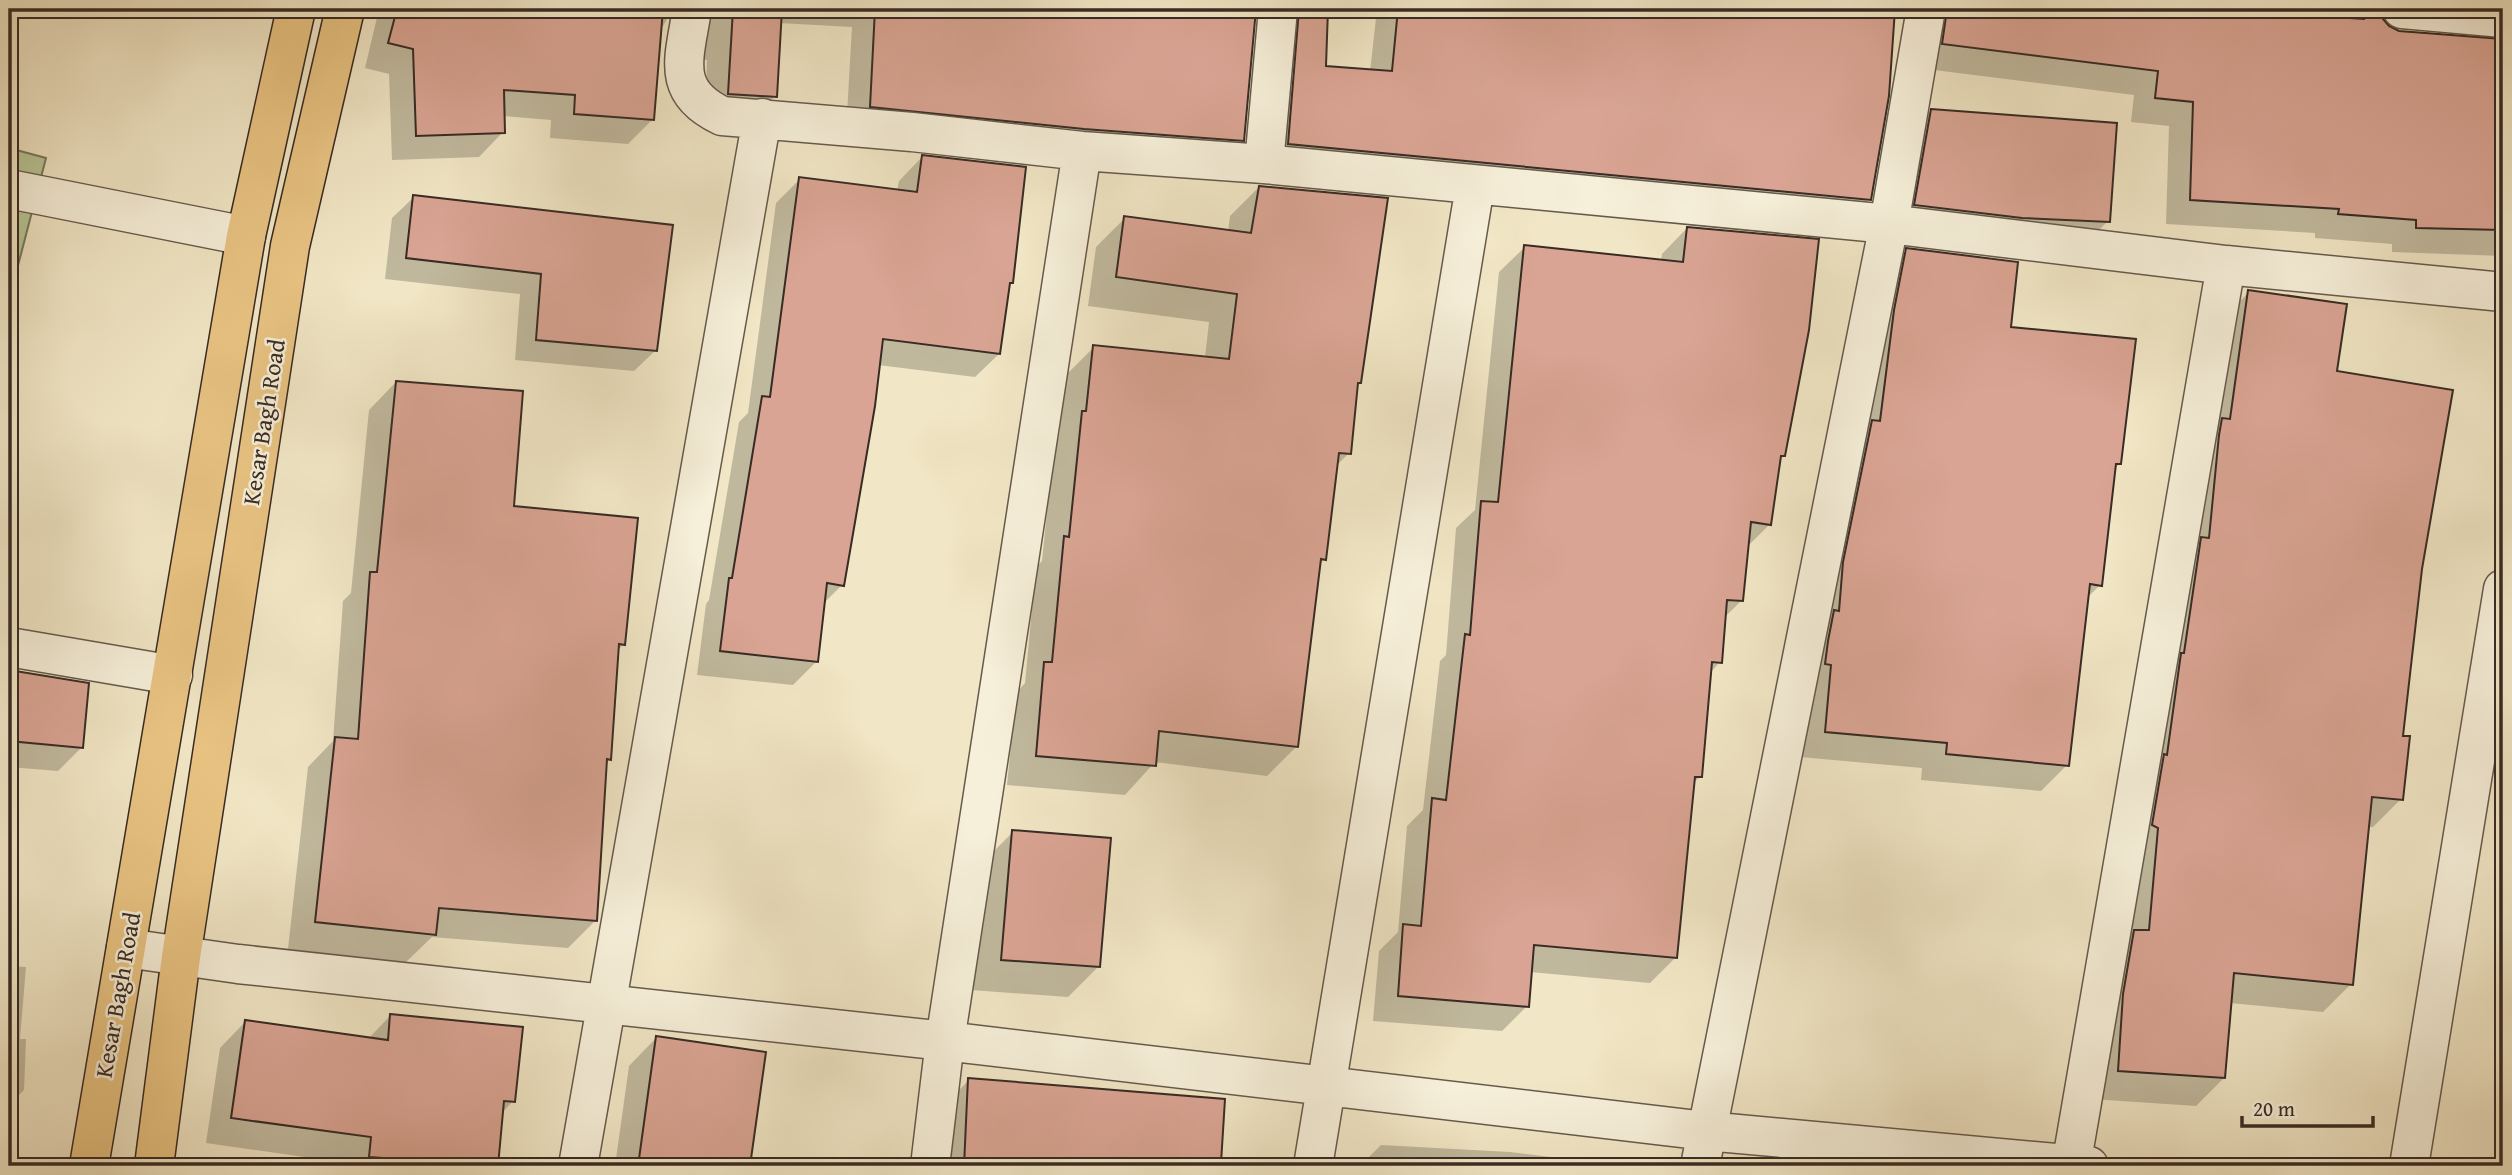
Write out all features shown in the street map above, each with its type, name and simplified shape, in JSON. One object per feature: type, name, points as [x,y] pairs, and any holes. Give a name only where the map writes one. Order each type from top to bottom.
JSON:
[{"type":"main road","name":"Kesar Bagh Road","points":[[89,1166],[246,236],[296,9]]},
{"type":"main road","name":"Kesar Bagh Road","points":[[181,957],[290,246],[345,9]]},
{"type":"main road","points":[[154,1166],[181,957]]},
{"type":"street","points":[[692,9],[683,68],[690,91],[699,105],[722,116],[1082,151],[1264,164],[1889,224],[2226,265],[2503,292]]},
{"type":"street","points":[[1264,164],[1278,9]]},
{"type":"street","points":[[1703,1149],[1889,224],[1926,9]]},
{"type":"street","points":[[2402,9],[2503,18]]},
{"type":"street","points":[[578,1166],[609,1003],[762,118]]},
{"type":"street","points":[[930,1166],[945,1041],[1082,151]]},
{"type":"street","points":[[1312,1166],[1475,186]]},
{"type":"street","points":[[9,189],[246,236]]},
{"type":"street","points":[[126,948],[181,957],[1326,1085],[1703,1149],[2077,1166],[2226,265]]},
{"type":"street","points":[[2409,1166],[2503,589]]},
{"type":"street","points":[[9,646],[173,675]]},
{"type":"green space","points":[[9,148],[46,158],[9,300]]},
{"type":"building","points":[[397,9],[663,9],[654,120],[574,114],[575,95],[504,90],[505,133],[416,136],[413,49],[388,43]]},
{"type":"building","points":[[733,9],[782,9],[777,97],[728,94]]},
{"type":"building","points":[[875,9],[1256,9],[1244,141],[1084,129],[870,107]]},
{"type":"building","points":[[1299,9],[1328,9],[1326,66],[1392,71],[1398,9],[1895,9],[1889,96],[1871,200],[1288,144]]},
{"type":"building","points":[[1947,9],[2213,9],[2364,19],[2364,9],[2380,9],[2389,26],[2399,31],[2503,39],[2503,230],[2416,228],[2416,220],[2338,214],[2339,209],[2190,200],[2193,102],[2155,98],[2158,71],[1942,44]]},
{"type":"building","points":[[1931,109],[2117,123],[2110,222],[2022,218],[1914,205]]},
{"type":"building","points":[[922,155],[1026,167],[1013,283],[1010,283],[1000,354],[883,339],[875,406],[844,586],[827,583],[818,662],[720,651],[729,578],[732,578],[762,396],[770,397],[799,177],[917,192]]},
{"type":"building","points":[[1259,186],[1388,198],[1361,383],[1358,383],[1351,454],[1339,453],[1326,560],[1321,559],[1298,747],[1159,731],[1156,766],[1036,756],[1044,662],[1052,662],[1064,536],[1069,537],[1082,411],[1086,411],[1093,345],[1229,359],[1237,294],[1116,277],[1124,216],[1251,233]]},
{"type":"building","points":[[413,195],[673,225],[657,351],[536,340],[541,274],[406,258]]},
{"type":"building","points":[[1687,227],[1819,239],[1809,330],[1785,456],[1781,456],[1771,525],[1751,522],[1743,601],[1727,600],[1722,663],[1712,662],[1702,777],[1695,777],[1677,958],[1534,945],[1529,1007],[1398,996],[1403,924],[1421,926],[1432,798],[1446,800],[1465,634],[1470,635],[1481,501],[1498,502],[1524,245],[1683,262]]},
{"type":"building","points":[[1906,248],[2018,262],[2011,327],[2136,339],[2121,464],[2116,464],[2102,586],[2090,584],[2069,766],[1946,754],[1947,743],[1825,732],[1831,665],[1825,664],[1828,641],[1834,610],[1839,611],[1843,562],[1872,420],[1880,421],[1894,310]]},
{"type":"building","points":[[2248,290],[2347,304],[2337,371],[2453,390],[2422,569],[2403,736],[2410,736],[2403,800],[2372,797],[2353,985],[2234,973],[2225,1078],[2118,1071],[2123,994],[2134,930],[2149,930],[2158,828],[2152,825],[2164,754],[2167,755],[2201,537],[2209,538],[2219,435],[2222,418],[2230,419]]},
{"type":"building","points":[[396,381],[523,391],[514,506],[638,518],[625,645],[619,644],[611,760],[607,759],[597,921],[439,908],[436,935],[315,922],[335,737],[358,739],[370,572],[377,572]]},
{"type":"building","points":[[9,670],[89,683],[83,748],[9,741]]},
{"type":"building","points":[[1012,830],[1111,838],[1100,967],[1001,960]]},
{"type":"building","points":[[390,1014],[523,1027],[515,1102],[504,1101],[498,1166],[369,1157],[371,1137],[231,1118],[245,1020],[388,1040]]},
{"type":"building","points":[[656,1036],[766,1052],[750,1166],[638,1166]]},
{"type":"building","points":[[968,1078],[1225,1099],[1221,1163],[1180,1160],[1180,1166],[964,1166]]}]
